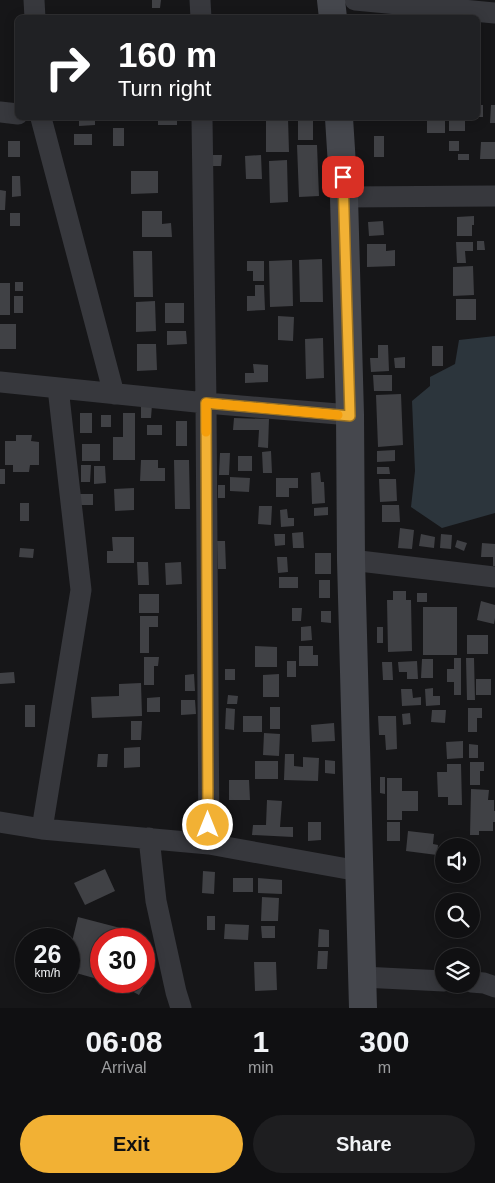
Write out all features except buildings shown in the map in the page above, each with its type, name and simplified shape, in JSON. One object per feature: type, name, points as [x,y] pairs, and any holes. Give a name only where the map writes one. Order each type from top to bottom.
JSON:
[{"type":"main road","points":[[331,0],[332,15]]},
{"type":"main road","points":[[339,120],[344,197],[350,416],[351,560],[363,1008]]},
{"type":"street","points":[[34,0],[35,15]]},
{"type":"street","points":[[200,0],[201,15]]},
{"type":"street","points":[[355,0],[495,13]]},
{"type":"street","points":[[0,112],[15,114]]},
{"type":"street","points":[[42,120],[114,394]]},
{"type":"street","points":[[202,120],[209,844]]},
{"type":"street","points":[[344,197],[495,196]]},
{"type":"street","points":[[0,382],[350,416]]},
{"type":"street","points":[[42,829],[81,590],[58,388]]},
{"type":"street","points":[[351,560],[495,577]]},
{"type":"street","points":[[0,822],[42,829],[209,844],[359,872]]},
{"type":"street","points":[[149,838],[156,901],[181,1008]]},
{"type":"street","points":[[362,977],[435,981]]},
{"type":"street","points":[[480,983],[495,988]]},
{"type":"shaded area","points":[[495,336],[495,513],[442,528],[411,507],[415,471],[412,401],[430,386],[430,377],[455,364],[459,340]]},
{"type":"slow traffic","points":[[206,432],[206,403],[338,415]]},
{"type":"route","points":[[208,825],[206,403],[350,416],[343,177]]}]
